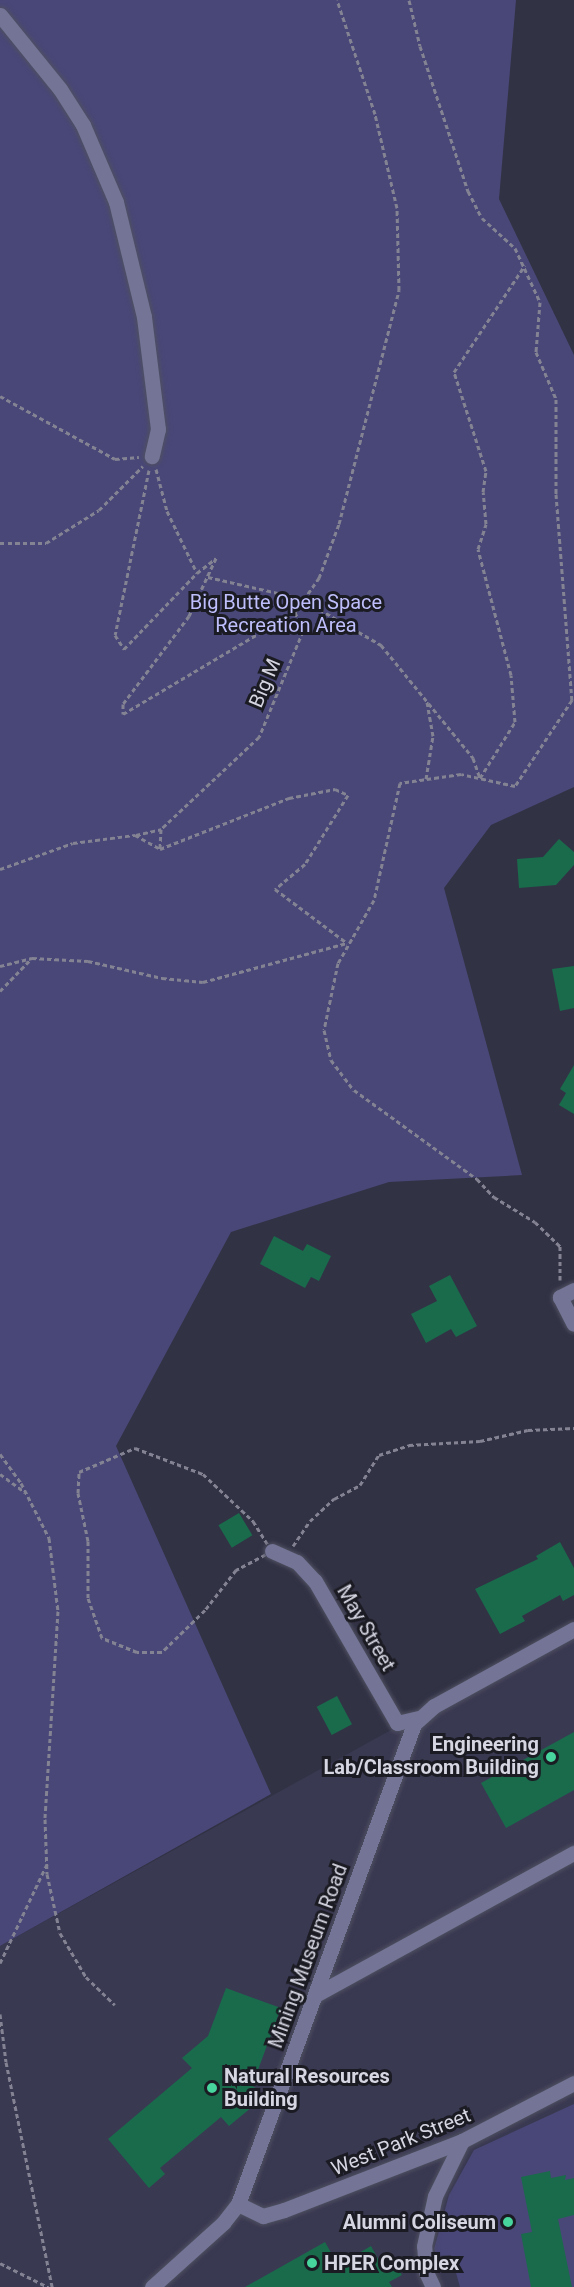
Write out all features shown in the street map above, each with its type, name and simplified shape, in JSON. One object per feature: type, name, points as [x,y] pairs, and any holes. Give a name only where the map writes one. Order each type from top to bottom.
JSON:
[{"type":"street","points":[[0,15],[60,89],[83,125],[100,157],[116,202],[144,317],[158,429],[152,456]]},
{"type":"street","points":[[567,1293],[574,1324]]},
{"type":"street","name":"May Street","points":[[278,1554],[297,1562],[315,1581],[397,1723],[421,1716]]},
{"type":"street","points":[[421,1716],[574,1629]]},
{"type":"street","name":"Mining Museum Road","points":[[152,2287],[223,2223],[238,2204],[317,1994],[407,1740],[421,1716]]},
{"type":"street","points":[[317,1994],[574,1853]]},
{"type":"street","name":"West Park Street","points":[[238,2204],[267,2216],[462,2141],[574,2083]]},
{"type":"street","points":[[433,2287],[426,2272],[424,2246],[435,2196],[462,2141]]},
{"type":"path","points":[[295,612],[319,578],[339,524],[399,290],[397,208],[375,114],[337,0]]},
{"type":"path","points":[[409,0],[420,46],[468,191],[482,218],[515,248],[525,265],[540,302],[536,352],[556,399],[556,494],[572,700],[515,786],[460,774],[400,783],[374,900],[347,943],[338,963],[324,1030],[331,1060],[354,1090],[477,1179],[494,1197],[535,1222],[560,1246],[567,1293]]},
{"type":"path","points":[[480,778],[515,722],[511,675],[478,549],[486,524],[483,492],[486,471],[454,372],[525,265]]},
{"type":"path","points":[[0,396],[115,459],[152,456]]},
{"type":"path","points":[[0,543],[46,543],[99,510],[152,456]]},
{"type":"path","points":[[152,456],[167,511],[197,573]]},
{"type":"path","name":"Big M","points":[[152,456],[115,635],[124,649],[197,573],[216,558],[189,616],[123,704],[123,714],[295,612],[303,631],[259,737],[161,829]]},
{"type":"path","points":[[208,576],[303,600],[381,645],[473,758],[480,778]]},
{"type":"path","points":[[426,779],[433,736],[427,699]]},
{"type":"path","points":[[160,849],[289,798],[335,789],[348,795],[305,864],[275,889],[347,943]]},
{"type":"path","points":[[0,869],[73,843],[135,835],[161,829],[160,849]]},
{"type":"path","points":[[135,835],[160,849]]},
{"type":"path","points":[[0,966],[32,958],[88,961],[162,978],[203,982],[347,943]]},
{"type":"path","points":[[0,991],[32,958]]},
{"type":"path","points":[[278,1554],[253,1521],[203,1474],[135,1448],[79,1472],[78,1493],[88,1541],[88,1598],[102,1638],[138,1652],[162,1652],[205,1610],[236,1570],[278,1554],[334,1499],[360,1485],[379,1455],[439,1441],[480,1441],[528,1430],[574,1428]]},
{"type":"path","points":[[0,1454],[26,1493],[49,1538],[58,1611],[45,1819],[47,1864],[60,1933],[86,1977],[115,2005]]},
{"type":"path","points":[[0,1474],[26,1493]]},
{"type":"path","points":[[0,1963],[47,1864]]},
{"type":"path","points":[[0,2014],[6,2062],[50,2287]]},
{"type":"path","points":[[0,2263],[50,2287]]},
{"type":"shaded area","points":[[574,1629],[574,2287],[0,2287],[0,1946]]},
{"type":"green space","name":"Big Butte Open Space Recreation Area","points":[[0,0],[516,0],[499,199],[574,355],[574,787],[491,825],[444,888],[522,1175],[389,1182],[231,1232],[116,1446],[271,1794],[0,1946]]},
{"type":"green space","name":"Alumni Coliseum","points":[[574,2104],[574,2287],[460,2287],[451,2255],[437,2256],[434,2249],[449,2195],[474,2150]]},
{"type":"building","points":[[559,839],[574,852],[574,865],[556,885],[519,888],[517,859],[543,857]]},
{"type":"building","points":[[574,966],[574,1008],[560,1011],[552,969]]},
{"type":"building","points":[[574,1065],[574,1114],[559,1105],[566,1093],[560,1089]]},
{"type":"building","points":[[274,1236],[303,1251],[307,1244],[331,1256],[319,1281],[311,1277],[305,1288],[260,1264]]},
{"type":"building","points":[[450,1275],[477,1326],[456,1337],[451,1329],[426,1343],[411,1314],[437,1301],[429,1286]]},
{"type":"building","points":[[239,1513],[252,1535],[232,1548],[218,1525]]},
{"type":"building","points":[[560,1542],[574,1568],[574,1595],[563,1601],[560,1595],[522,1616],[525,1621],[500,1634],[475,1589],[538,1559],[536,1556]]},
{"type":"building","points":[[337,1696],[352,1724],[332,1735],[317,1707]]},
{"type":"building","name":"Engineering Lab/Classroom Building","points":[[574,1732],[574,1790],[506,1828],[481,1783]]},
{"type":"building","name":"Natural Resources Building","points":[[226,1988],[281,2008],[252,2086],[258,2089],[252,2107],[229,2126],[221,2117],[160,2168],[165,2174],[149,2188],[108,2139],[192,2068],[182,2058],[208,2036]]},
{"type":"building","points":[[550,2171],[551,2178],[566,2175],[565,2180],[574,2178],[574,2215],[558,2219],[572,2287],[531,2287],[521,2234],[532,2232],[521,2177]]},
{"type":"building","name":"HPER Complex","points":[[325,2242],[338,2265],[371,2246],[383,2268],[394,2262],[402,2275],[389,2282],[392,2287],[245,2287]]},
{"type":"place","name":"Engineering Lab/Classroom Building","points":[[551,1757]]},
{"type":"place","name":"Natural Resources Building","points":[[212,2088]]},
{"type":"place","name":"Alumni Coliseum","points":[[508,2222]]},
{"type":"place","name":"HPER Complex","points":[[312,2263]]}]
